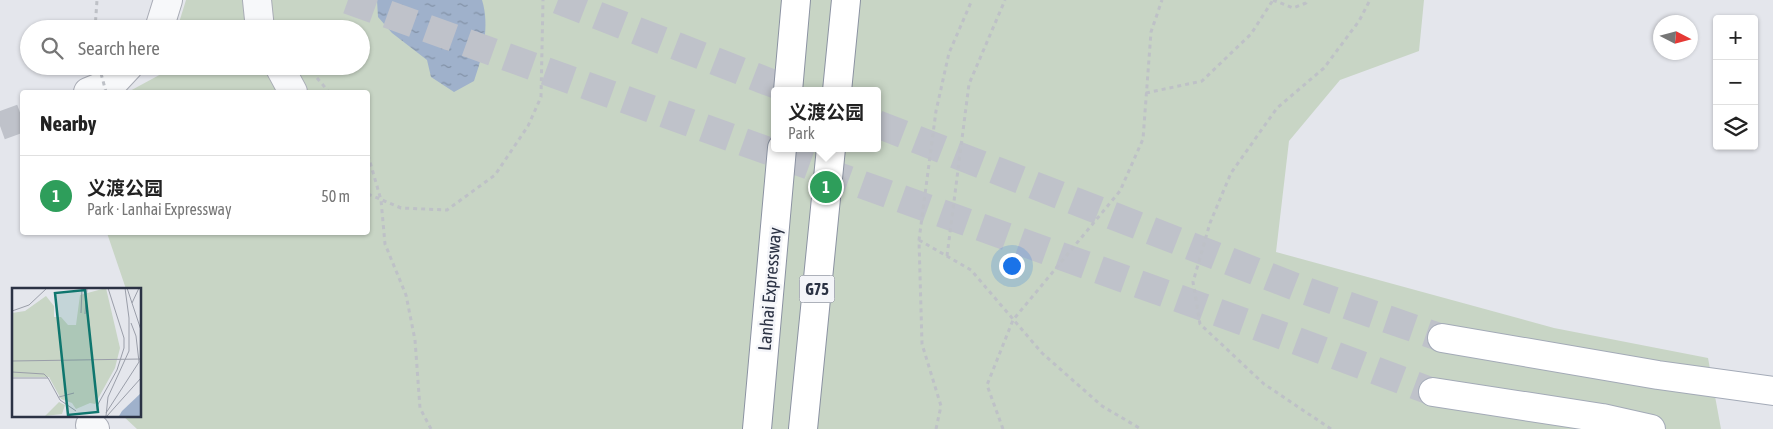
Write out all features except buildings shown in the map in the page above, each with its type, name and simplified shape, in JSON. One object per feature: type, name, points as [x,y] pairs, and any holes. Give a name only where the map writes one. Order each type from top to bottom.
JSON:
[{"type":"main road","points":[[788,87],[796,0]]},
{"type":"main road","points":[[836,87],[846,0]]},
{"type":"main road","name":"Lanhai Expressway","points":[[757,429],[782,152]]},
{"type":"main road","name":"G75","points":[[803,429],[831,152]]},
{"type":"main road","points":[[1442,338],[1658,375],[1773,391]]},
{"type":"main road","points":[[1432,392],[1602,418],[1651,429]]},
{"type":"street","points":[[162,20],[168,0]]},
{"type":"street","points":[[257,0],[259,20]]},
{"type":"street","points":[[93,90],[115,81],[121,75]]},
{"type":"street","points":[[284,75],[292,90]]},
{"type":"path","points":[[96,20],[97,0]]},
{"type":"path","points":[[370,195],[401,208],[447,210],[495,175],[528,126],[542,97],[543,0]]},
{"type":"path","points":[[936,429],[940,406],[922,344],[919,240],[936,110],[949,53],[972,0]]},
{"type":"path","points":[[947,256],[969,84],[1005,0]]},
{"type":"path","points":[[1003,429],[987,385],[1013,320],[1120,191],[1143,139],[1151,32],[1162,0]]},
{"type":"path","points":[[1146,93],[1202,81],[1251,34],[1273,0],[1293,8],[1306,3],[1307,0]]},
{"type":"path","points":[[1331,429],[1264,384],[1200,324],[1193,282],[1210,223],[1231,173],[1277,108],[1324,68],[1359,21],[1370,0]]},
{"type":"path","points":[[101,75],[105,90]]},
{"type":"path","points":[[370,162],[380,200],[385,244],[406,295],[415,340],[420,408],[431,429]]},
{"type":"path","points":[[919,240],[971,270],[1042,353],[1095,400],[1141,429]]},
{"type":"green space","points":[[186,0],[1424,0],[1419,51],[1340,80],[1289,141],[1276,252],[1554,328],[1708,358],[1721,429],[137,429],[123,416],[141,416],[141,288],[126,288],[108,235],[370,235],[370,90],[132,90],[159,75],[370,75],[370,20],[180,20]]},
{"type":"water","points":[[377,0],[482,0],[485,30],[480,61],[474,81],[454,92],[431,77],[427,60],[392,33],[378,17]]},
{"type":"tunnel","points":[[348,0],[771,152]]},
{"type":"tunnel","points":[[558,0],[782,87]]},
{"type":"tunnel","points":[[0,126],[20,119]]},
{"type":"tunnel","points":[[881,126],[1306,291],[1442,338]]},
{"type":"tunnel","points":[[771,152],[1289,338],[1433,392]]},
{"type":"place","name":"义渡公园","points":[[826,187]]}]
